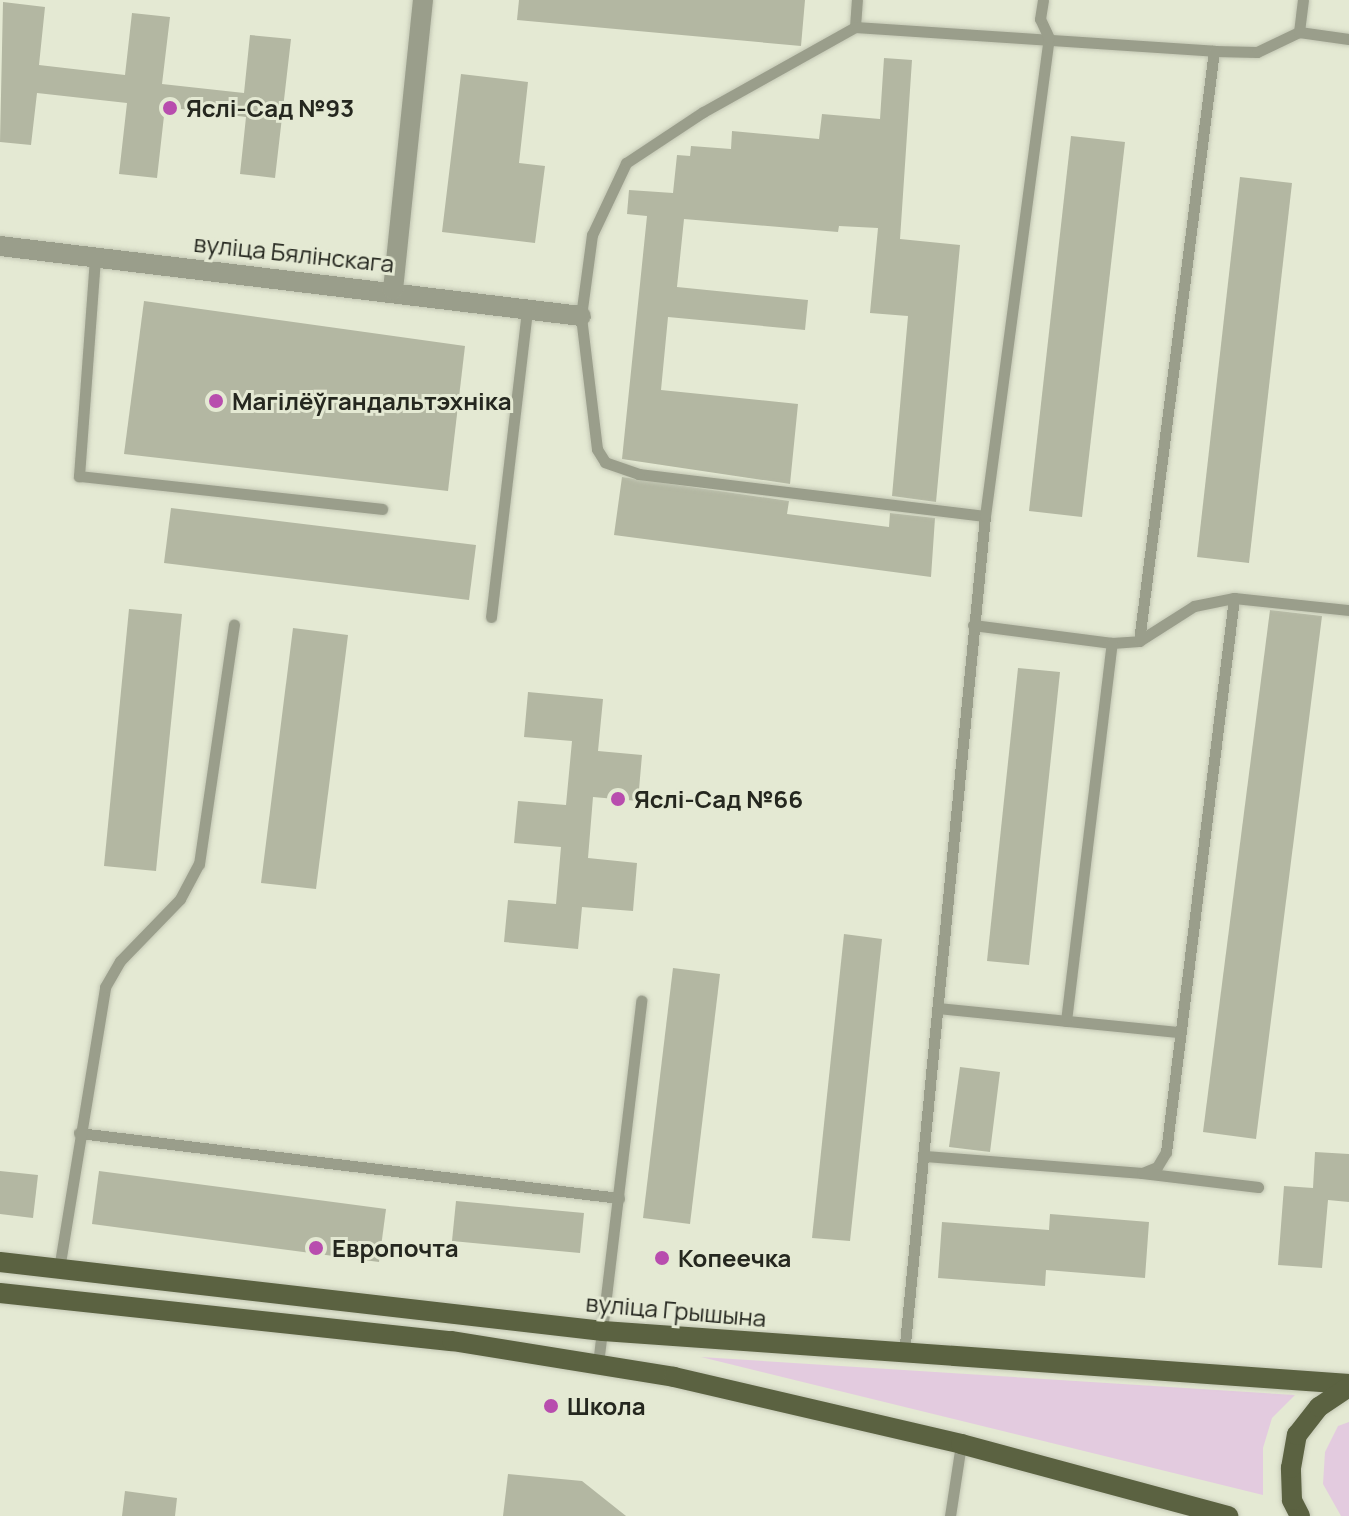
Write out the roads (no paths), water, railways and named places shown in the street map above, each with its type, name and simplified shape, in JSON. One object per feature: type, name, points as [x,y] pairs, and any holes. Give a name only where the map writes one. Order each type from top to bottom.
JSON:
[{"type":"main road","name":"вуліца Грышына","points":[[0,1262],[603,1331],[904,1354],[1082,1361],[1349,1386]]},
{"type":"main road","points":[[0,1293],[452,1341],[598,1364],[961,1444],[1228,1516]]},
{"type":"main road","points":[[1300,1516],[1291,1468],[1297,1435],[1319,1407],[1349,1386]]},
{"type":"street","points":[[393,290],[423,0]]},
{"type":"street","name":"вуліца Бялінскага","points":[[0,246],[393,290],[581,316]]},
{"type":"lane","points":[[855,27],[857,0]]},
{"type":"lane","points":[[904,1354],[985,516],[1049,38],[1040,19],[1043,0]]},
{"type":"lane","points":[[1299,32],[1303,0]]},
{"type":"lane","points":[[985,516],[639,474],[605,462],[597,449],[581,316],[592,235],[626,163],[703,112],[855,27],[1214,51],[1257,52],[1299,32],[1349,39]]},
{"type":"lane","points":[[1139,641],[1214,51]]},
{"type":"lane","points":[[95,258],[79,476],[382,509]]},
{"type":"lane","points":[[491,617],[527,309]]},
{"type":"lane","points":[[973,625],[1112,643],[1139,641],[1194,606],[1234,598],[1349,610]]},
{"type":"lane","points":[[1142,1173],[1157,1167],[1166,1152],[1234,598]]},
{"type":"lane","points":[[59,1269],[105,987],[120,961],[180,899],[199,864],[234,625]]},
{"type":"lane","points":[[1066,1021],[1112,643]]},
{"type":"lane","points":[[598,1364],[641,1001]]},
{"type":"lane","points":[[938,1008],[1180,1032]]},
{"type":"lane","points":[[79,1133],[619,1198]]},
{"type":"lane","points":[[925,1156],[1142,1173],[1258,1187]]},
{"type":"lane","points":[[950,1516],[961,1444]]},
{"type":"place","name":"Яслі-Сад №93","points":[[170,108]]},
{"type":"place","name":"Магілёўгандальтэхніка","points":[[216,401]]},
{"type":"place","name":"Яслі-Сад №66","points":[[618,799]]},
{"type":"place","name":"Европочта","points":[[316,1248]]},
{"type":"place","name":"Копеечка","points":[[662,1258]]},
{"type":"place","name":"Школа","points":[[551,1406]]}]
